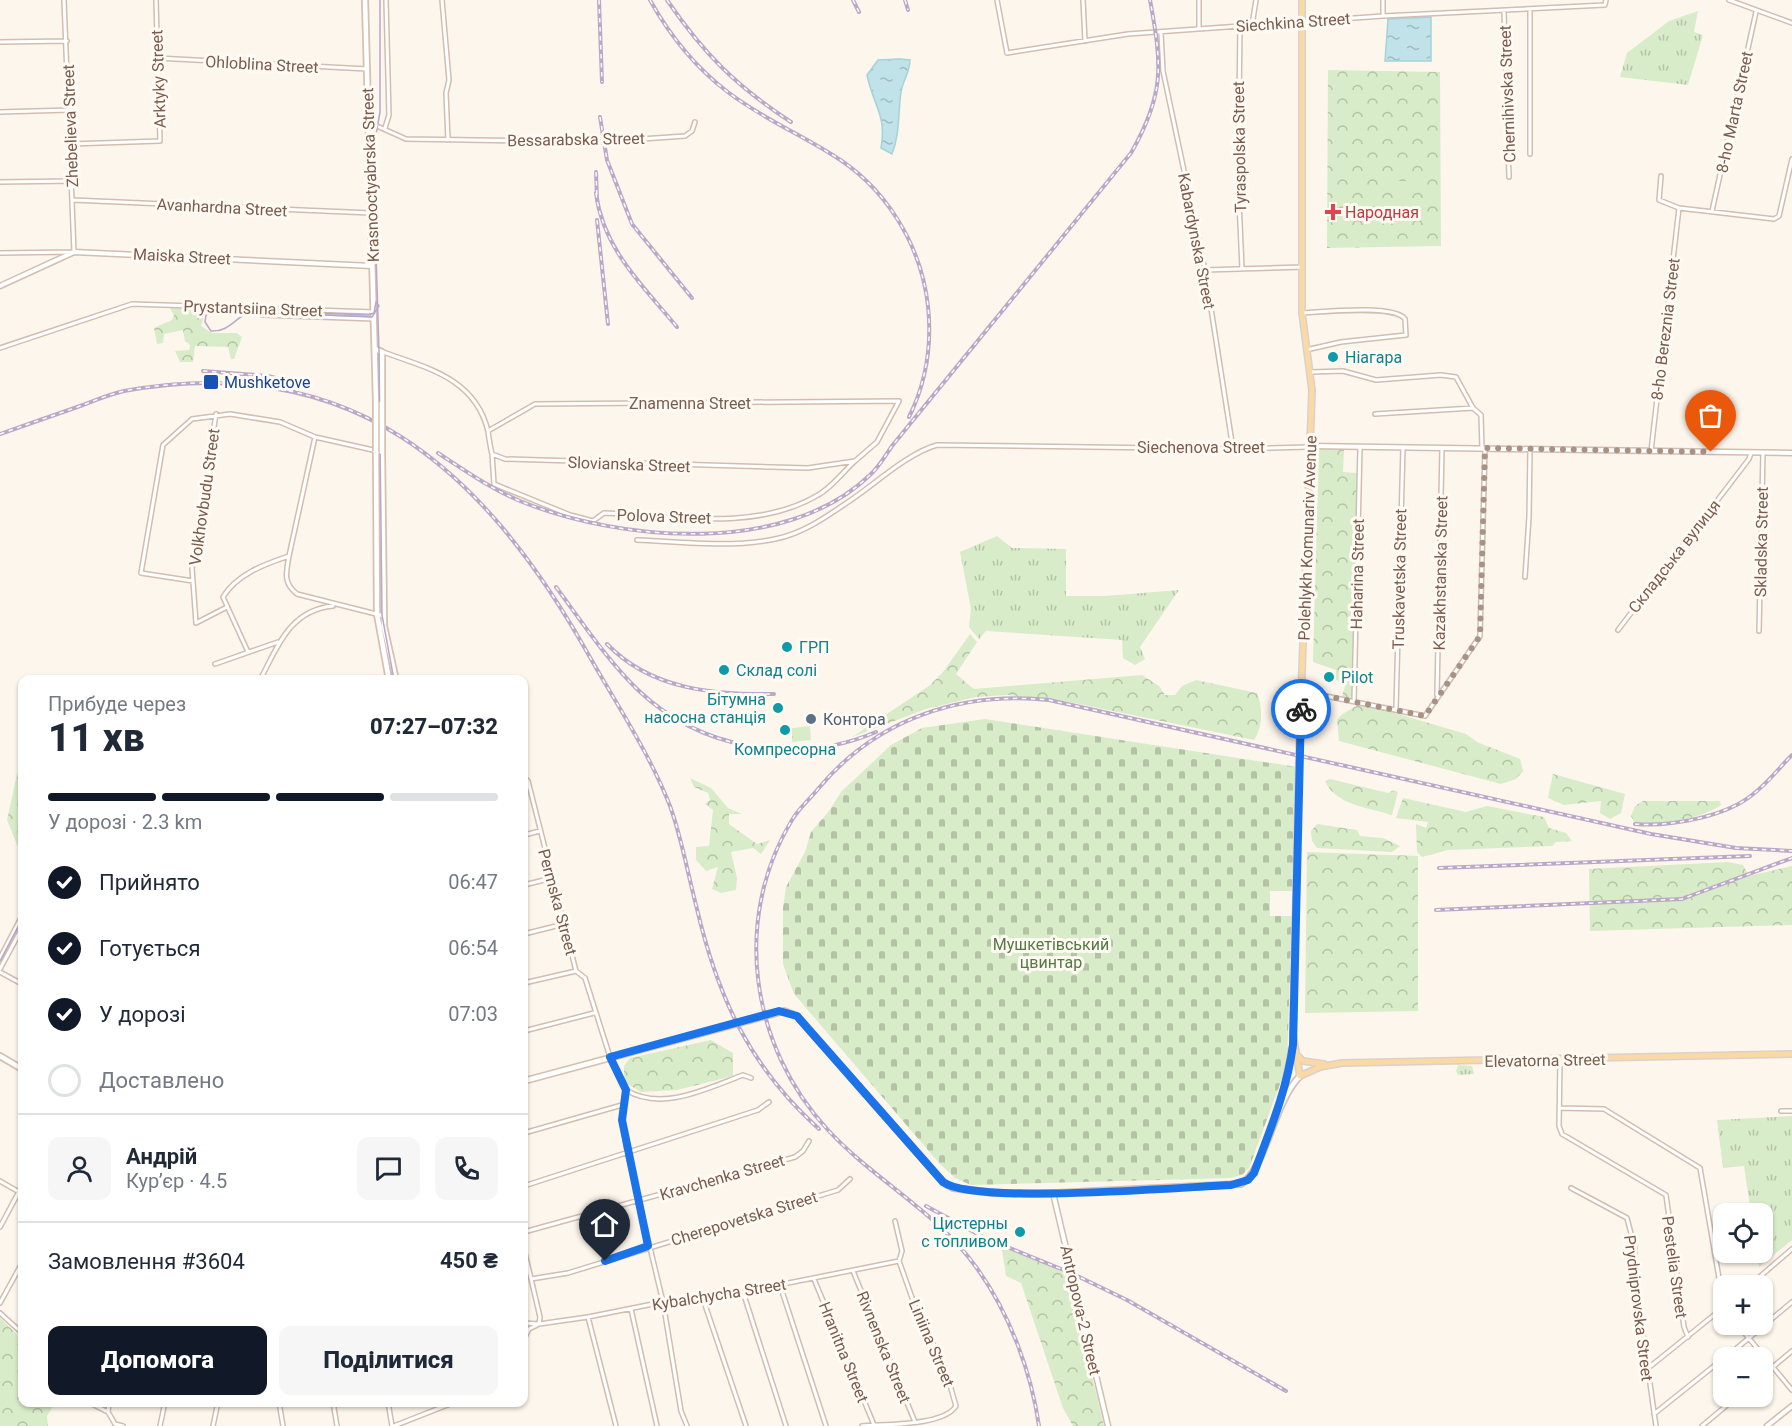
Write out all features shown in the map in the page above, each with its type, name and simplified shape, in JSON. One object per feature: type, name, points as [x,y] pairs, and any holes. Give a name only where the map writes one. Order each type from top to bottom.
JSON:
[{"type":"main road","name":"Krasnooctyabrska Street","points":[[366,0],[379,451]]},
{"type":"main road","name":"Polehlykh Komunariv Avenue","points":[[1300,1076],[1293,1045],[1301,691],[1311,446],[1311,372],[1302,313],[1302,0]]},
{"type":"main road","points":[[375,349],[382,352],[377,614],[388,675]]},
{"type":"main road","points":[[379,451],[384,616],[395,675]]},
{"type":"main road","points":[[528,1080],[764,1015],[789,1012],[797,1016],[948,1186],[994,1193],[1053,1193],[1241,1184],[1254,1173],[1281,1102],[1288,1079],[1293,1045]]},
{"type":"main road","points":[[1293,1045],[1303,1061],[1331,1064]]},
{"type":"main road","name":"Elevatorna Street","points":[[1300,1076],[1331,1064],[1792,1054]]},
{"type":"main road","points":[[0,1056],[18,1067]]},
{"type":"main road","points":[[1281,1102],[1300,1076]]},
{"type":"street","name":"Zhebelieva Street","points":[[64,0],[74,252]]},
{"type":"street","name":"Arktyky Street","points":[[71,144],[160,141],[156,0]]},
{"type":"street","points":[[385,128],[389,115],[386,0]]},
{"type":"street","points":[[442,0],[449,80],[446,93],[448,140]]},
{"type":"street","name":"Siechkina Street","points":[[997,0],[1007,53],[1128,34],[1383,16],[1530,11],[1605,5],[1606,0]]},
{"type":"street","points":[[1083,0],[1085,41]]},
{"type":"street","points":[[1199,0],[1199,29]]},
{"type":"street","points":[[1252,25],[1256,0]]},
{"type":"street","points":[[1383,0],[1383,16]]},
{"type":"street","points":[[1729,0],[1756,12],[1792,22]]},
{"type":"street","name":"Chernihivska Street","points":[[1504,11],[1509,177]]},
{"type":"street","name":"Chernihivska Street","points":[[1530,11],[1530,154]]},
{"type":"street","name":"8-ho Marta Street","points":[[1712,211],[1756,12]]},
{"type":"street","name":"Tyraspolska Street","points":[[1240,26],[1238,179],[1242,268]]},
{"type":"street","name":"Kabardynska Street","points":[[1161,33],[1163,72],[1205,270],[1233,449]]},
{"type":"street","points":[[0,42],[67,41]]},
{"type":"street","name":"Ohloblina Street","points":[[158,58],[367,69]]},
{"type":"street","points":[[0,112],[69,110]]},
{"type":"street","name":"Bessarabska Street","points":[[368,122],[406,139],[598,142],[689,134],[695,122]]},
{"type":"street","points":[[1661,176],[1659,200],[1679,208],[1774,219],[1779,216],[1792,159]]},
{"type":"street","points":[[0,182],[72,181]]},
{"type":"street","name":"Avanhardna Street","points":[[73,200],[371,213]]},
{"type":"street","name":"8-ho Bereznia Street","points":[[1651,451],[1679,208]]},
{"type":"street","points":[[0,253],[74,252]]},
{"type":"street","name":"Maiska Street","points":[[0,286],[74,252],[372,266]]},
{"type":"street","points":[[1205,270],[1302,267]]},
{"type":"street","name":"Prystantsiina Street","points":[[0,348],[132,304],[374,312]]},
{"type":"street","points":[[1302,313],[1371,310],[1399,313],[1405,319],[1406,335],[1341,342],[1306,350]]},
{"type":"street","name":"Prystantsiina Street","points":[[262,315],[374,319]]},
{"type":"street","points":[[382,352],[445,375],[461,385],[474,400],[488,431],[492,454]]},
{"type":"street","points":[[1301,691],[1425,716],[1480,636],[1482,415],[1473,408],[1456,377],[1441,375],[1376,380],[1343,370],[1311,372]]},
{"type":"street","name":"Znamenna Street","points":[[488,431],[535,404],[899,401],[877,442],[855,461]]},
{"type":"street","points":[[1375,414],[1473,408]]},
{"type":"street","name":"Volkhovbudu Street","points":[[193,581],[141,573],[163,445],[192,419],[216,414],[280,422],[315,437],[379,451]]},
{"type":"street","name":"Volkhovbudu Street","points":[[216,414],[192,568],[196,622],[227,607]]},
{"type":"street","points":[[315,437],[285,578],[289,588],[297,594],[335,606],[384,616]]},
{"type":"street","name":"Siechenova Street","points":[[637,540],[750,542],[784,536],[816,522],[919,453],[937,445],[1233,449],[1311,446],[1792,453]]},
{"type":"street","name":"Haharina Street","points":[[1354,701],[1360,447]]},
{"type":"street","name":"Truskavetska Street","points":[[1396,710],[1403,447]]},
{"type":"street","name":"Kazakhstanska Street","points":[[1437,697],[1442,448]]},
{"type":"street","points":[[1525,577],[1530,450]]},
{"type":"street","name":"Складська вулиця","points":[[1618,630],[1749,459],[1751,453]]},
{"type":"street","name":"Skladska Street","points":[[1759,631],[1763,453]]},
{"type":"street","name":"Slovianska Street","points":[[492,454],[505,459],[784,468],[808,468],[855,461]]},
{"type":"street","name":"Polova Street","points":[[492,454],[494,484],[570,515],[593,521],[604,513],[718,518],[777,513],[819,495],[855,461]]},
{"type":"street","points":[[248,652],[224,597],[229,587],[263,565],[289,556]]},
{"type":"street","points":[[263,675],[280,641],[303,614],[317,608],[335,606]]},
{"type":"street","points":[[215,664],[280,641]]},
{"type":"street","name":"Permska Street","points":[[528,781],[576,970],[585,978],[610,1057],[626,1090]]},
{"type":"street","points":[[528,834],[540,831]]},
{"type":"street","points":[[528,884],[552,878]]},
{"type":"street","points":[[0,958],[18,924]]},
{"type":"street","points":[[528,933],[564,924]]},
{"type":"street","points":[[18,936],[0,971],[18,982]]},
{"type":"street","points":[[528,981],[576,970]]},
{"type":"street","points":[[528,1030],[595,1013]]},
{"type":"street","points":[[1560,1060],[1560,1108],[1604,1109],[1700,1168],[1718,1275]]},
{"type":"street","points":[[687,1426],[681,1411],[663,1302],[637,1201],[622,1120],[622,1105],[626,1090],[633,1094],[683,1097],[743,1076],[752,1078]]},
{"type":"street","points":[[528,1185],[758,1110],[769,1102]]},
{"type":"street","points":[[528,1132],[622,1105]]},
{"type":"street","name":"Pestelia Street","points":[[1560,1108],[1559,1126],[1562,1134],[1666,1196],[1684,1327],[1688,1337]]},
{"type":"street","points":[[1781,1111],[1792,1111]]},
{"type":"street","name":"Kravchenka Street","points":[[528,1231],[795,1157],[803,1151],[809,1141]]},
{"type":"street","name":"Cherepovetska Street","points":[[531,1279],[568,1273],[648,1246],[838,1190],[850,1179]]},
{"type":"street","points":[[0,1181],[18,1191]]},
{"type":"street","name":"Prydniprovska Street","points":[[1571,1188],[1627,1218],[1635,1249],[1634,1269],[1656,1426]]},
{"type":"street","name":"Antropova-2 Street","points":[[1053,1193],[1108,1426]]},
{"type":"street","points":[[0,1227],[18,1194]]},
{"type":"street","name":"Liniina Street","points":[[862,1426],[916,1423],[951,1413],[956,1401],[945,1368],[916,1308],[899,1261],[902,1251],[895,1221]]},
{"type":"street","points":[[1762,1275],[1792,1249]]},
{"type":"street","name":"Kybalchycha Street","points":[[528,1323],[539,1324],[588,1317],[663,1302],[743,1292],[899,1261]]},
{"type":"street","points":[[528,1266],[540,1317],[539,1324],[528,1331]]},
{"type":"street","points":[[0,1304],[18,1270]]},
{"type":"street","name":"Rivnenska Street","points":[[853,1271],[916,1423]]},
{"type":"street","name":"Hranitna Street","points":[[814,1279],[874,1425]]},
{"type":"street","points":[[780,1285],[826,1426]]},
{"type":"street","points":[[743,1292],[786,1426]]},
{"type":"street","points":[[702,1296],[746,1426]]},
{"type":"street","points":[[1738,1347],[1792,1302]]},
{"type":"street","points":[[631,1309],[657,1426]]},
{"type":"street","points":[[0,1313],[18,1329]]},
{"type":"street","points":[[1647,1369],[1713,1316]]},
{"type":"street","points":[[588,1317],[616,1426]]},
{"type":"street","points":[[1745,1335],[1755,1347]]},
{"type":"street","points":[[1773,1367],[1792,1351]]},
{"type":"street","points":[[1654,1414],[1713,1367]]},
{"type":"street","points":[[1773,1369],[1792,1390]]},
{"type":"street","points":[[1767,1426],[1792,1406]]},
{"type":"street","points":[[98,1407],[108,1412]]},
{"type":"street","points":[[108,1407],[108,1412],[115,1425],[123,1426]]},
{"type":"street","points":[[160,1426],[164,1407]]},
{"type":"street","points":[[213,1426],[217,1407]]},
{"type":"street","points":[[280,1407],[283,1426]]},
{"type":"street","points":[[334,1407],[337,1426]]},
{"type":"street","points":[[389,1407],[393,1426],[442,1407]]},
{"type":"street","points":[[1702,1426],[1725,1407]]},
{"type":"green space","points":[[1698,11],[1694,32],[1703,35],[1688,85],[1620,77],[1627,53],[1669,21]]},
{"type":"green space","points":[[1328,70],[1440,72],[1441,246],[1327,248]]},
{"type":"green space","points":[[1393,181],[1419,181],[1419,192],[1393,193]]},
{"type":"green space","points":[[202,304],[206,308],[201,326],[212,333],[237,333],[242,337],[234,359],[231,359],[228,347],[195,346],[193,362],[180,362],[175,351],[189,350],[190,345],[185,341],[183,330],[164,334],[163,343],[157,344],[154,328],[172,320],[174,315],[169,307]]},
{"type":"green space","points":[[1319,448],[1344,450],[1343,472],[1357,473],[1353,692],[1350,698],[1342,696],[1346,683],[1336,680],[1336,670],[1313,662]]},
{"type":"green space","points":[[997,536],[1012,548],[1066,549],[1066,596],[1106,596],[1179,590],[1140,647],[1145,659],[1135,665],[1123,658],[1122,640],[986,631],[979,639],[969,627],[971,609],[960,552]]},
{"type":"green space","points":[[970,634],[977,642],[956,674],[974,689],[1142,675],[1159,686],[1165,695],[1175,695],[1182,686],[1196,680],[1257,693],[1261,711],[1257,735],[1254,740],[1069,702],[1008,695],[976,697],[926,709],[852,737],[929,686],[943,672]]},
{"type":"green space","points":[[1361,703],[1466,734],[1477,742],[1520,759],[1523,771],[1516,779],[1501,784],[1339,741],[1337,720]]},
{"type":"green space","name":"Мушкетівський цвинтар","points":[[985,719],[1297,767],[1293,891],[1270,891],[1270,916],[1292,916],[1287,1065],[1249,1168],[1242,1175],[1231,1178],[971,1185],[955,1178],[939,1163],[794,994],[783,964],[783,908],[786,887],[805,852],[811,832],[841,792],[891,745],[922,728]]},
{"type":"green space","points":[[810,726],[811,740],[792,742],[792,728]]},
{"type":"green space","points":[[18,773],[18,847],[7,820]]},
{"type":"green space","points":[[1553,774],[1625,794],[1621,813],[1610,819],[1600,813],[1601,801],[1564,805],[1548,798]]},
{"type":"green space","points":[[690,778],[711,788],[728,808],[742,814],[729,814],[729,824],[757,844],[770,840],[761,854],[753,848],[731,852],[737,878],[736,890],[721,893],[712,889],[718,867],[706,871],[696,860],[696,847],[709,846],[713,810],[705,804],[710,800],[708,793],[694,787]]},
{"type":"green space","points":[[1330,779],[1388,793],[1394,790],[1398,792],[1392,815],[1345,800],[1330,789],[1325,781]]},
{"type":"green space","points":[[1403,798],[1466,812],[1487,806],[1544,817],[1549,828],[1566,833],[1572,841],[1556,842],[1552,846],[1448,850],[1422,857],[1417,852],[1416,824],[1426,828],[1428,822],[1396,818]]},
{"type":"green space","points":[[1643,801],[1720,801],[1721,805],[1703,814],[1679,821],[1643,824],[1634,822],[1631,816],[1635,806]]},
{"type":"green space","points":[[1317,824],[1357,830],[1360,836],[1383,838],[1400,846],[1392,852],[1317,848],[1312,841],[1311,831]]},
{"type":"green space","points":[[1307,852],[1418,856],[1418,1011],[1305,1013]]},
{"type":"green space","points":[[1728,862],[1743,865],[1749,876],[1792,866],[1792,925],[1590,931],[1589,869]]},
{"type":"green space","points":[[711,1040],[733,1053],[733,1076],[677,1090],[641,1092],[624,1082],[624,1066],[630,1058]]},
{"type":"green space","points":[[1458,1065],[1472,1066],[1474,1074],[1458,1075],[1456,1071]]},
{"type":"green space","points":[[1792,1116],[1792,1240],[1773,1256],[1773,1203],[1750,1203],[1744,1166],[1723,1168],[1717,1120]]},
{"type":"green space","points":[[1001,1243],[1068,1275],[1104,1426],[1073,1426],[1063,1408],[1021,1283],[1006,1276]]},
{"type":"green space","points":[[0,1318],[18,1335],[18,1407],[53,1407],[47,1416],[48,1426],[0,1426]]},
{"type":"water","points":[[1431,17],[1431,61],[1385,61],[1388,19]]},
{"type":"water","points":[[878,60],[910,60],[910,64],[901,92],[898,131],[892,154],[881,148],[881,118],[867,75]]},
{"type":"tram line","points":[[380,0],[380,112],[375,140],[375,220],[382,615],[393,675]]},
{"type":"tram line","points":[[376,302],[379,306],[372,317],[248,312],[226,328],[217,331],[211,331],[205,322],[206,315],[220,309],[368,315],[374,313],[376,302]]},
{"type":"tram line","points":[[0,961],[18,927]]},
{"type":"railway","points":[[599,0],[602,82]]},
{"type":"railway","points":[[650,0],[685,51],[717,83],[754,110],[850,167],[884,200],[897,219],[908,239],[924,283],[929,320],[924,377],[909,417]]},
{"type":"railway","points":[[667,0],[694,37],[722,68],[771,109],[791,122]]},
{"type":"railway","points":[[853,0],[859,12]]},
{"type":"railway","points":[[905,0],[908,10]]},
{"type":"railway","points":[[438,453],[488,485],[520,501],[561,515],[605,526],[653,532],[701,534],[749,530],[794,519],[835,501],[876,468],[1131,153],[1150,113],[1158,79],[1157,43],[1150,0]]},
{"type":"railway","points":[[600,117],[607,160],[632,224],[692,298]]},
{"type":"railway","points":[[596,172],[597,199]]},
{"type":"railway","points":[[596,193],[607,232],[626,266],[677,327]]},
{"type":"railway","points":[[597,220],[608,324]]},
{"type":"railway","points":[[203,371],[268,376],[298,384]]},
{"type":"railway","points":[[0,434],[124,391],[204,383],[277,388],[342,407],[401,437],[454,477],[502,527],[546,586],[631,728],[670,806],[705,941],[715,972],[740,1029],[774,1081],[819,1129]]},
{"type":"railway","points":[[556,587],[595,640],[638,690],[663,710],[691,727],[720,739],[751,746],[782,749],[814,748],[845,742],[876,732]]},
{"type":"railway","points":[[607,644],[624,659],[643,671],[685,687],[729,693],[774,694]]},
{"type":"railway","points":[[1039,1426],[1030,1384],[1017,1343],[988,1284],[960,1247],[942,1229],[865,1165],[828,1130],[802,1097],[781,1060],[767,1021],[758,981],[756,939],[761,898],[773,858],[798,812],[841,765],[866,744],[922,715],[952,706],[984,700],[1016,698],[1049,700],[1651,834],[1736,848],[1792,851]]},
{"type":"railway","points":[[1635,824],[1664,824],[1696,819],[1741,803],[1768,781],[1792,755]]},
{"type":"railway","points":[[1439,868],[1750,856]]},
{"type":"railway","points":[[1436,910],[1682,899],[1792,858]]},
{"type":"railway","points":[[926,1206],[985,1238],[1071,1273],[1127,1300],[1286,1391]]},
{"type":"way so far","points":[[1301,709],[1301,691],[1425,716],[1480,636],[1485,448],[1711,452]]},
{"type":"place","name":"Народная","points":[[1333,212]]},
{"type":"place","name":"Ніагара","points":[[1333,357]]},
{"type":"place","name":"Mushketove","points":[[211,382]]},
{"type":"place","name":"ГРП","points":[[787,647]]},
{"type":"place","name":"Склад солі","points":[[724,670]]},
{"type":"place","name":"Pilot","points":[[1329,677]]},
{"type":"place","name":"Бітумна насосна станція","points":[[778,708]]},
{"type":"place","name":"Контора","points":[[811,719]]},
{"type":"place","name":"Компресорна","points":[[785,730]]},
{"type":"place","name":"Цистерны с топливом","points":[[1020,1232]]},
{"type":"route","points":[[605,1261],[648,1246],[622,1120],[622,1105],[626,1090],[610,1057],[779,1011],[797,1016],[943,1182],[953,1188],[994,1193],[1036,1194],[1231,1185],[1241,1184],[1248,1180],[1254,1173],[1281,1102],[1288,1079],[1293,1045],[1301,709]]}]
